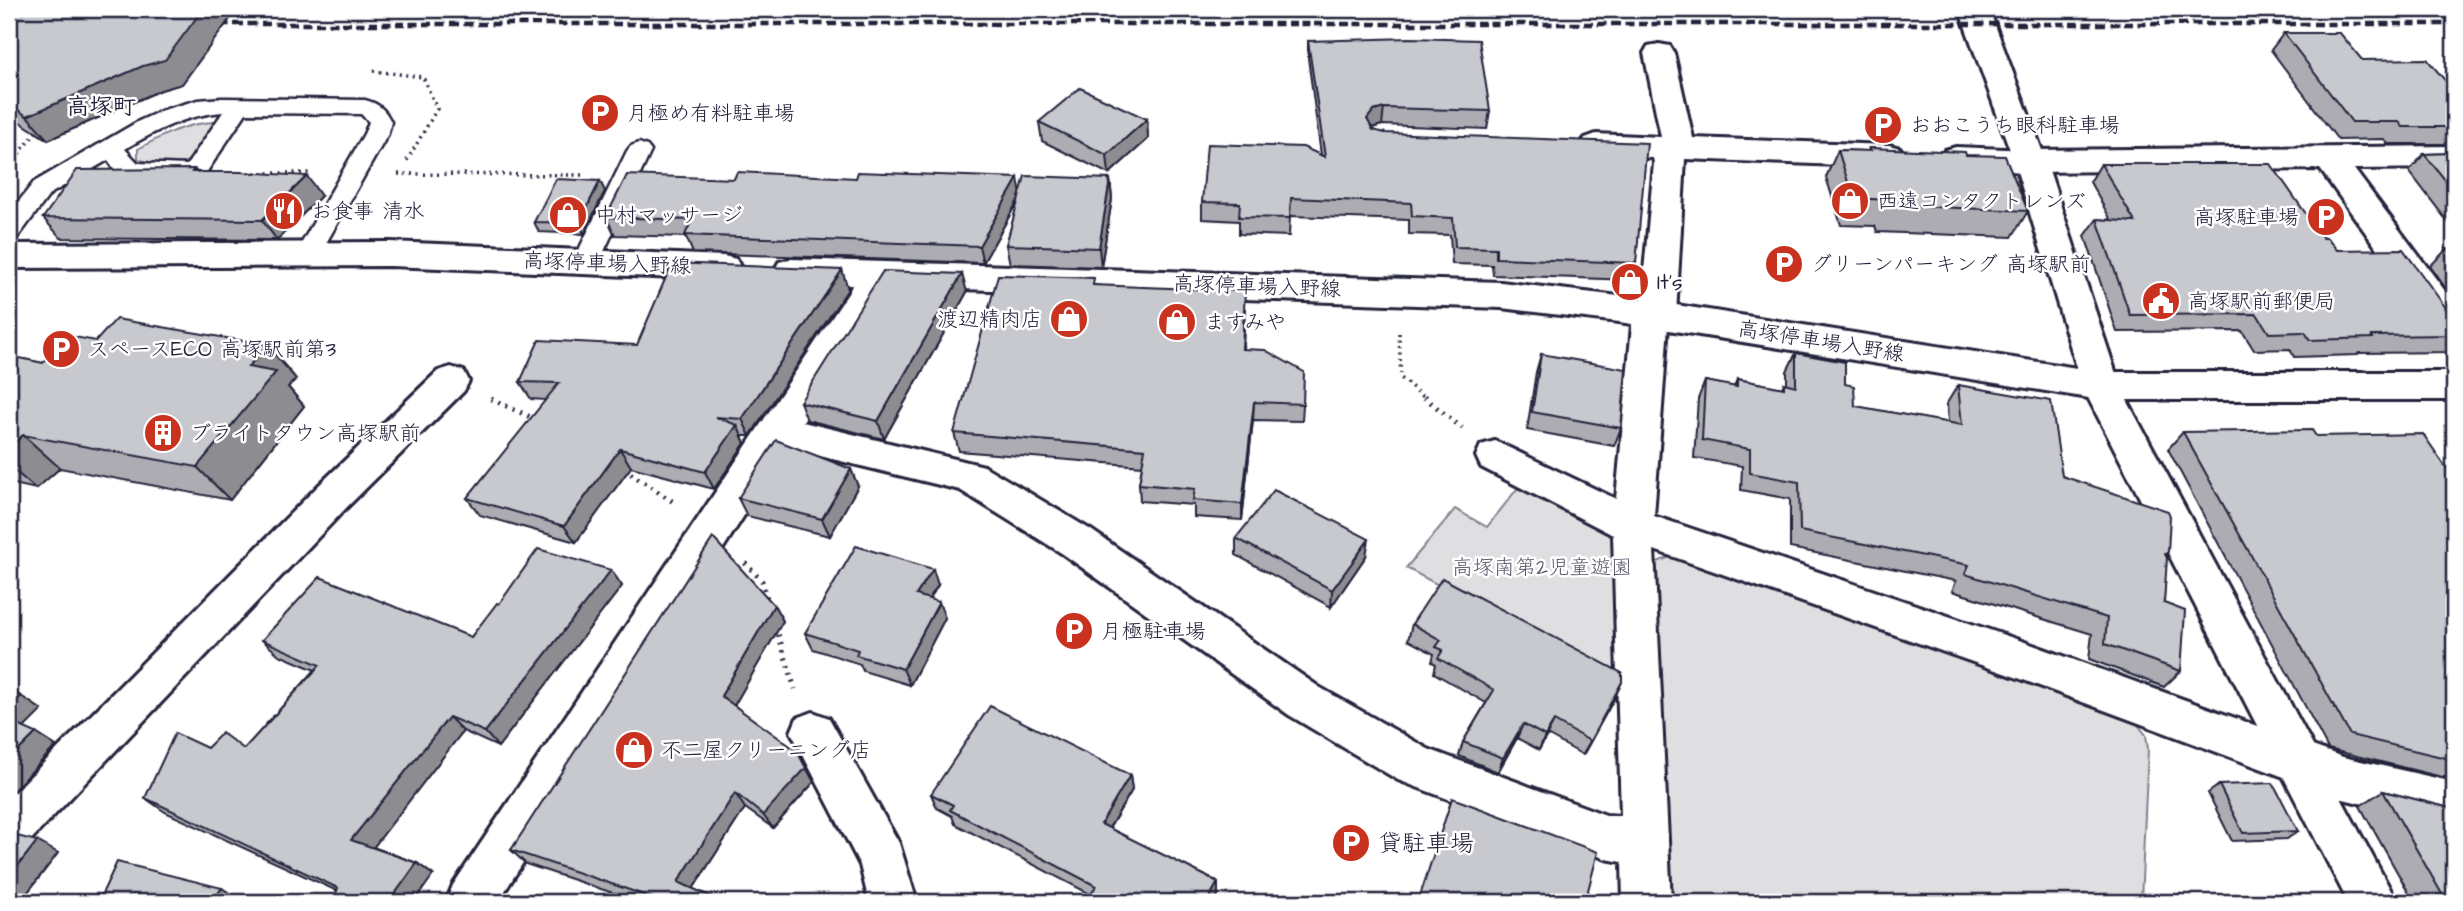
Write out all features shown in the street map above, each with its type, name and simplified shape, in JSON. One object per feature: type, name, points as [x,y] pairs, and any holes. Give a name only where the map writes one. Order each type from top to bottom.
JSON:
[{"type":"street","points":[[1974,9],[2030,161],[2101,386],[2373,902]]},
{"type":"street","points":[[1647,902],[1633,526],[1673,148],[1659,53]]},
{"type":"street","points":[[1572,144],[2030,161],[2454,158]]},
{"type":"street","points":[[2329,158],[2454,329]]},
{"type":"street","name":"高塚停車場入野線","points":[[9,256],[308,253],[873,275],[1397,290],[1540,299],[2101,386],[2454,386]]},
{"type":"street","points":[[470,902],[866,295],[873,275]]},
{"type":"street","points":[[9,830],[332,497],[451,381]]},
{"type":"street","points":[[778,431],[970,477],[1077,542],[1304,701],[1417,766],[1606,837],[1645,842]]},
{"type":"street","points":[[1495,456],[1633,526],[2022,660],[2343,778],[2454,804]]},
{"type":"street","points":[[813,732],[882,859],[893,902]]},
{"type":"lane","points":[[111,147],[122,164],[132,171],[194,173],[240,105]]},
{"type":"lane","points":[[9,230],[42,188],[171,115],[198,107],[240,105],[365,107],[376,113],[380,122],[376,134],[308,253]]},
{"type":"lane","points":[[586,262],[639,151]]},
{"type":"path","points":[[9,166],[38,129]]},
{"type":"path","points":[[194,173],[354,173]]},
{"type":"path","points":[[389,174],[628,175]]},
{"type":"path","points":[[1397,290],[1401,378],[1495,456]]},
{"type":"path","points":[[451,381],[541,422]]},
{"type":"path","points":[[617,465],[713,530],[762,582],[770,606]]},
{"type":"path","points":[[773,619],[791,680],[813,732]]},
{"type":"green space","points":[[215,122],[190,159],[184,163],[156,164],[138,159],[138,149],[166,135],[184,127]]},
{"type":"green space","name":"高塚南第2児童遊園","points":[[1521,484],[1608,528],[1617,539],[1620,681],[1406,568],[1455,509],[1487,527]]},
{"type":"green space","points":[[1670,557],[1688,559],[2019,675],[2135,721],[2146,735],[2148,749],[2141,902],[1667,902],[1652,575],[1655,563]]},
{"type":"building","points":[[9,9],[203,9],[165,60],[143,66],[27,116],[9,104]]},
{"type":"building","points":[[2284,33],[2340,33],[2362,60],[2427,59],[2454,91],[2454,127],[2403,127],[2399,122],[2352,122]]},
{"type":"building","points":[[1410,38],[1479,40],[1490,111],[1384,108],[1373,111],[1367,119],[1373,130],[1385,133],[1647,143],[1636,263],[1496,258],[1496,248],[1455,247],[1453,218],[1412,216],[1411,203],[1291,198],[1290,218],[1239,217],[1240,203],[1202,202],[1207,144],[1303,147],[1325,157],[1308,41]]},
{"type":"building","points":[[1080,88],[1147,119],[1107,155],[1039,122]]},
{"type":"building","points":[[1869,148],[2005,156],[2028,211],[1890,205],[1889,200],[1853,198],[1838,150],[1871,151]]},
{"type":"building","points":[[2454,153],[2454,191],[2424,154]]},
{"type":"building","points":[[2101,164],[2271,164],[2323,238],[2327,238],[2337,250],[2403,249],[2454,319],[2454,335],[2310,340],[2305,332],[2269,333],[2257,314],[2130,315],[2097,219],[2135,222]]},
{"type":"building","points":[[194,169],[192,172],[307,176],[262,220],[43,218],[77,170]]},
{"type":"building","points":[[737,172],[856,178],[858,172],[1018,178],[979,246],[685,235],[692,220],[606,217],[627,175],[734,179]]},
{"type":"building","points":[[1025,176],[1110,179],[1099,248],[1006,245]]},
{"type":"building","points":[[556,179],[600,181],[579,223],[534,222]]},
{"type":"building","points":[[2447,249],[2454,249],[2454,259]]},
{"type":"building","points":[[672,263],[842,270],[742,419],[715,417],[737,425],[705,472],[620,449],[564,526],[467,498],[559,383],[520,382],[539,340],[637,345]]},
{"type":"building","points":[[883,271],[962,274],[878,421],[800,402]]},
{"type":"building","points":[[998,275],[1094,278],[1093,285],[1245,291],[1242,349],[1265,350],[1304,372],[1303,404],[1254,402],[1242,504],[1193,500],[1195,489],[1139,484],[1145,449],[954,433]]},
{"type":"building","points":[[116,319],[267,345],[248,367],[276,372],[197,467],[23,435],[9,447],[9,356],[43,363],[69,336],[96,341]]},
{"type":"building","points":[[1796,353],[1845,362],[1845,384],[1854,386],[1855,406],[1962,425],[1958,385],[2051,401],[2062,476],[2168,511],[2170,516],[2168,552],[2165,554],[2164,603],[2185,611],[2181,671],[2105,644],[2107,618],[1965,574],[1969,565],[1800,531],[1799,482],[1750,473],[1750,449],[1702,440],[1705,381],[1737,387],[1737,379],[1784,388],[1784,383],[1796,386]]},
{"type":"building","points":[[1541,354],[1626,369],[1621,428],[1532,412]]},
{"type":"building","points":[[2312,430],[2316,436],[2423,434],[2454,479],[2454,760],[2350,735],[2183,432]]},
{"type":"building","points":[[776,440],[851,469],[822,519],[738,498]]},
{"type":"building","points":[[1274,490],[1369,539],[1332,590],[1236,538]]},
{"type":"building","points":[[713,538],[774,605],[721,696],[797,751],[806,768],[763,815],[735,793],[678,882],[723,902],[662,902],[511,850]]},
{"type":"building","points":[[856,546],[933,569],[916,595],[939,602],[903,669],[856,655],[858,650],[805,633]]},
{"type":"building","points":[[538,549],[611,570],[485,732],[449,717],[351,840],[417,863],[389,902],[333,902],[338,888],[145,798],[175,733],[207,748],[222,733],[244,749],[320,665],[262,640],[320,577],[471,637],[497,603],[499,604]]},
{"type":"building","points":[[1442,578],[1622,673],[1622,682],[1590,741],[1554,721],[1545,736],[1523,724],[1503,758],[1463,742],[1494,690],[1438,658],[1443,650],[1436,647],[1441,640],[1412,624]]},
{"type":"building","points":[[9,690],[21,696],[9,708]]},
{"type":"building","points":[[990,706],[1130,775],[1101,824],[1218,882],[1207,902],[1086,902],[1096,886],[950,810],[953,805],[931,794]]},
{"type":"building","points":[[9,721],[36,733],[9,760]]},
{"type":"building","points":[[2273,783],[2298,831],[2243,833],[2219,785]]},
{"type":"building","points":[[2383,791],[2454,809],[2454,901],[2446,901]]},
{"type":"building","points":[[1452,798],[1598,852],[1585,902],[1418,902]]},
{"type":"building","points":[[9,834],[37,841],[9,877]]},
{"type":"building","points":[[117,862],[222,888],[211,902],[86,902],[89,896],[101,896]]},
{"type":"railway","points":[[207,24],[2454,24]]},
{"type":"place","name":"月極め有料駐車場","points":[[600,113]]},
{"type":"place","name":"おおこうち眼科駐車場","points":[[1883,125]]},
{"type":"place","name":"西遠コンタクトレンズ","points":[[1850,201]]},
{"type":"place","name":"お食事 清水","points":[[284,211]]},
{"type":"place","name":"中村マッサージ","points":[[568,215]]},
{"type":"place","name":"高塚駐車場","points":[[2326,217]]},
{"type":"place","name":"グリーンパーキング 高塚駅前","points":[[1784,264]]},
{"type":"place","name":"It's","points":[[1630,282]]},
{"type":"place","name":"高塚駅前郵便局","points":[[2161,301]]},
{"type":"place","name":"渡辺精肉店","points":[[1069,319]]},
{"type":"place","name":"ますみや","points":[[1177,322]]},
{"type":"place","name":"スペースECO 高塚駅前第3","points":[[61,349]]},
{"type":"place","name":"ブライトタウン高塚駅前","points":[[163,433]]},
{"type":"place","name":"月極駐車場","points":[[1074,631]]},
{"type":"place","name":"不二屋クリーニング店","points":[[634,750]]},
{"type":"place","name":"貸駐車場","points":[[1351,843]]},
{"type":"district","name":"高塚町","points":[[101,106]]}]
